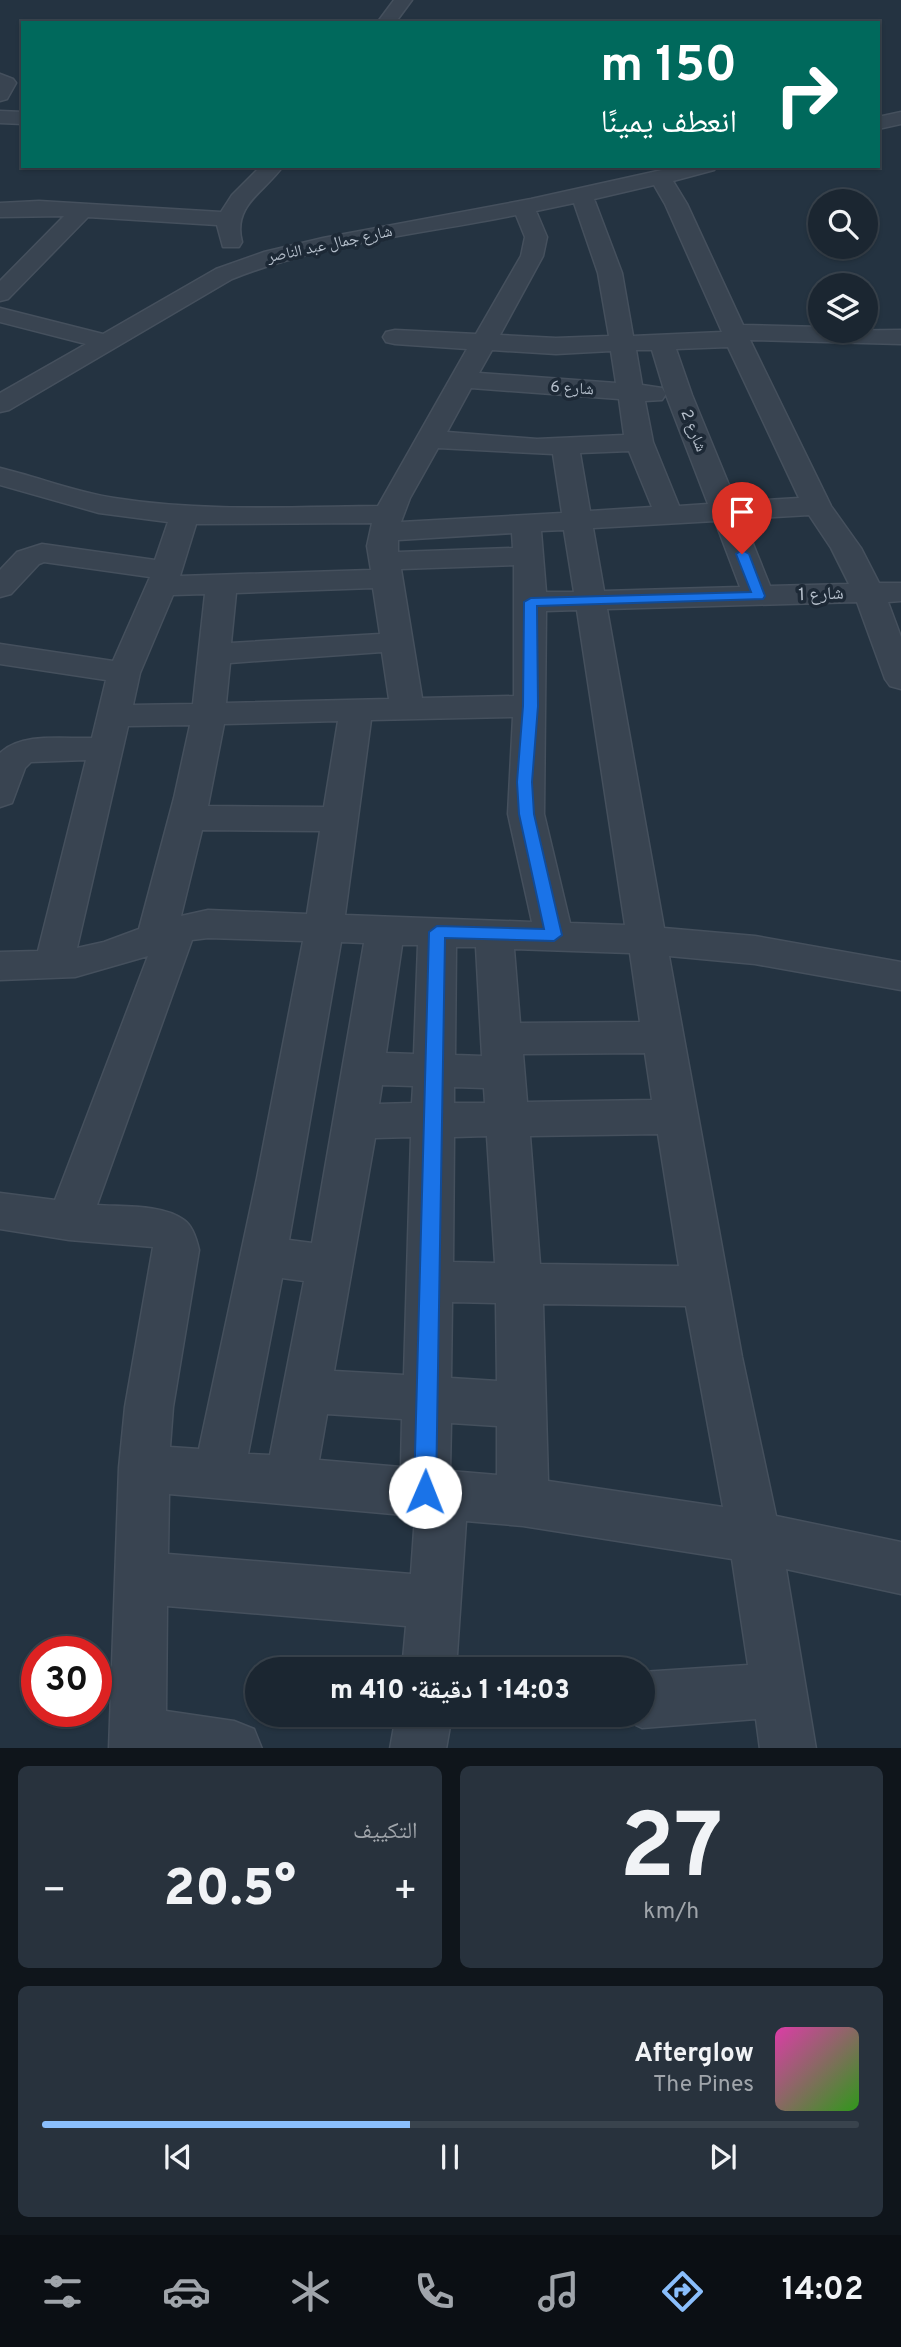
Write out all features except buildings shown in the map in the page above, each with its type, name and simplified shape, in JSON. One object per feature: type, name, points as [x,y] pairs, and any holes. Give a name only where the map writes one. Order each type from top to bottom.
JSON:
[{"type":"street","points":[[387,21],[403,0]]},
{"type":"street","points":[[0,80],[6,83],[0,95]]},
{"type":"street","points":[[0,117],[21,118]]},
{"type":"street","points":[[880,123],[901,118]]},
{"type":"street","points":[[240,260],[228,234],[228,219],[236,205],[271,168]]},
{"type":"street","name":"شارع جمال عبد الناصر","points":[[0,392],[224,274],[257,261],[295,251],[524,208],[661,179],[699,168]]},
{"type":"street","name":"شارع جمال عبد الناصر","points":[[0,404],[81,349],[240,260],[293,245],[699,168]]},
{"type":"street","points":[[661,179],[676,204],[817,506],[846,548],[869,593],[901,679]]},
{"type":"street","points":[[582,195],[604,250],[624,345],[629,393],[639,442],[669,515]]},
{"type":"street","points":[[407,709],[386,546],[431,439],[535,247],[534,228],[524,208]]},
{"type":"street","points":[[0,210],[82,211],[228,219]]},
{"type":"street","points":[[0,294],[82,211]]},
{"type":"street","points":[[0,315],[81,349]]},
{"type":"street","points":[[395,337],[575,346],[662,343],[736,336],[901,337]]},
{"type":"street","name":"شارع 2","points":[[662,343],[679,395],[759,596]]},
{"type":"street","points":[[575,346],[577,389]]},
{"type":"street","name":"شارع 6","points":[[464,380],[679,395]]},
{"type":"street","points":[[431,439],[508,446],[639,442]]},
{"type":"street","points":[[565,446],[580,520],[676,1117],[755,1537],[788,1748]]},
{"type":"street","points":[[0,476],[114,508],[184,515],[386,546]]},
{"type":"street","points":[[0,588],[28,558],[42,553],[164,578],[221,585],[386,546],[527,540],[580,520],[817,506]]},
{"type":"street","points":[[54,965],[124,673],[164,578],[184,515]]},
{"type":"street","points":[[527,540],[531,602],[526,814],[554,935]]},
{"type":"street","points":[[69,1221],[167,935],[186,818],[209,713],[221,585]]},
{"type":"street","name":"شارع 1","points":[[531,602],[901,592]]},
{"type":"street","points":[[215,654],[397,642]]},
{"type":"street","points":[[0,654],[124,673]]},
{"type":"street","points":[[0,795],[9,764],[22,751],[209,713],[530,706]]},
{"type":"street","points":[[219,1474],[324,928],[356,710]]},
{"type":"street","points":[[186,818],[341,819]]},
{"type":"street","points":[[0,966],[54,965],[99,958],[208,923],[649,940],[754,950],[901,976]]},
{"type":"street","points":[[290,1480],[365,1069],[385,930]]},
{"type":"street","points":[[430,1657],[435,1602],[433,1493],[427,1399],[437,932]]},
{"type":"street","points":[[494,933],[519,1283],[523,1502]]},
{"type":"street","points":[[365,1069],[434,1071],[504,1055],[665,1037]]},
{"type":"street","points":[[356,1121],[676,1117]]},
{"type":"street","points":[[0,1212],[158,1229],[169,1232],[174,1238],[176,1251],[149,1407],[144,1468],[137,1742],[234,1748]]},
{"type":"street","points":[[263,1256],[331,1265]]},
{"type":"street","points":[[429,1283],[706,1286]]},
{"type":"street","points":[[307,1391],[523,1405]]},
{"type":"street","points":[[144,1468],[523,1502],[755,1537],[901,1568]]},
{"type":"street","points":[[143,1578],[435,1602]]},
{"type":"street","points":[[655,1699],[779,1690]]},
{"type":"street","points":[[418,1748],[422,1727]]},
{"type":"route","points":[[425,1492],[437,932],[554,935],[526,814],[531,602],[759,596],[742,554]]}]
